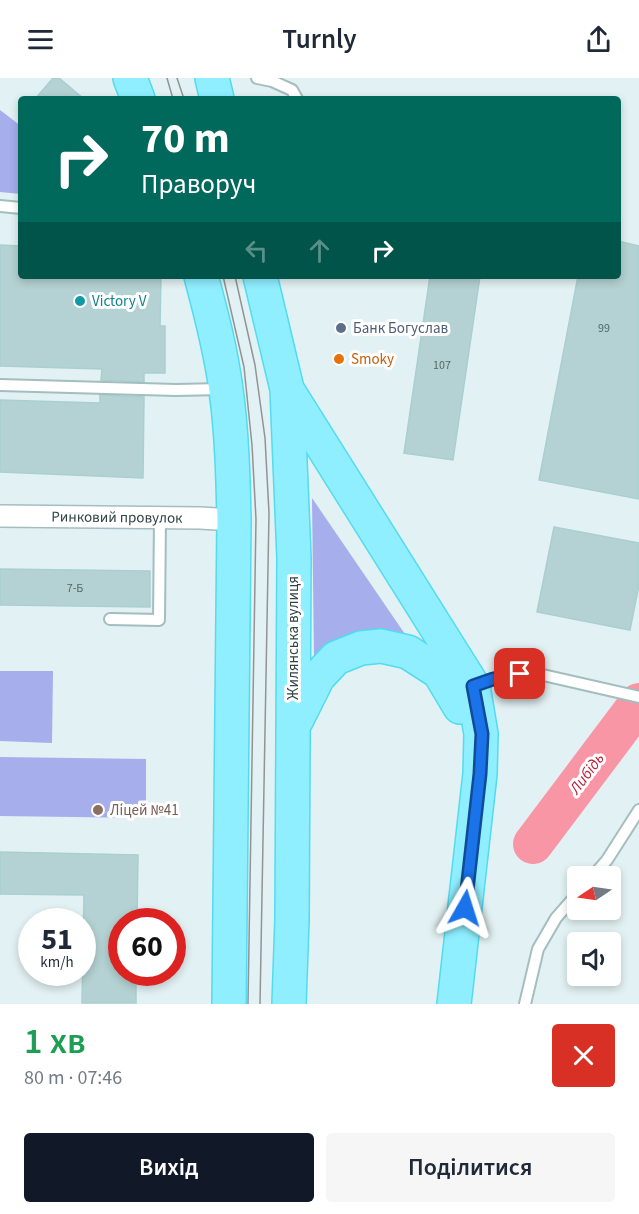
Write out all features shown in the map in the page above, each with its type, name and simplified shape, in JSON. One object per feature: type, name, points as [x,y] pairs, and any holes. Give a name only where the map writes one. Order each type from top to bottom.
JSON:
[{"type":"main road","points":[[130,78],[137,96]]},
{"type":"main road","points":[[212,78],[216,96]]},
{"type":"main road","points":[[202,279],[211,312],[226,389],[232,455],[234,520],[229,1004]]},
{"type":"main road","name":"Жилянська вулиця","points":[[261,279],[287,390],[294,558],[292,920],[289,1004]]},
{"type":"main road","points":[[287,390],[473,686],[482,734],[480,774],[454,1004]]},
{"type":"main road","points":[[293,728],[318,677],[336,658],[361,648],[381,646],[408,652],[439,672],[460,707],[463,754],[457,826],[435,1004]]},
{"type":"street","name":"Ринковий провулок","points":[[0,516],[234,520]]},
{"type":"lane","points":[[257,78],[273,81],[292,90],[295,96]]},
{"type":"lane","points":[[0,206],[18,208]]},
{"type":"lane","points":[[0,385],[176,390],[226,389]]},
{"type":"lane","points":[[110,619],[159,620],[160,518]]},
{"type":"lane","points":[[473,686],[493,679],[520,674],[543,675],[639,697]]},
{"type":"lane","points":[[602,866],[639,810]]},
{"type":"lane","points":[[525,1004],[538,949],[555,918],[567,905]]},
{"type":"shaded area","points":[[0,110],[18,124],[18,194],[0,192]]},
{"type":"shaded area","points":[[312,498],[409,640],[314,659]]},
{"type":"shaded area","points":[[0,671],[53,671],[52,743],[0,741]]},
{"type":"shaded area","points":[[0,757],[146,759],[146,818],[0,816]]},
{"type":"building","points":[[53,78],[59,78],[80,96],[38,96]]},
{"type":"building","points":[[621,242],[639,246],[639,499],[539,480],[577,279],[621,279]]},
{"type":"building","name":"Victory V","points":[[0,245],[18,246],[18,279],[161,279],[160,326],[165,326],[165,373],[144,373],[144,382],[101,380],[102,369],[0,366]]},
{"type":"building","points":[[430,279],[480,279],[453,460],[404,453]]},
{"type":"building","points":[[100,395],[144,397],[143,478],[0,472],[0,400],[100,403]]},
{"type":"building","points":[[554,527],[639,543],[639,585],[630,630],[537,612]]},
{"type":"building","points":[[0,569],[150,571],[150,607],[0,605]]},
{"type":"building","points":[[0,852],[138,855],[137,908],[108,908],[108,986],[136,986],[136,1003],[82,1003],[82,986],[96,986],[96,908],[84,908],[84,895],[0,894]]},
{"type":"waterway","name":"Либідь","points":[[533,844],[639,703]]},
{"type":"tram line","points":[[167,78],[172,96]]},
{"type":"tram line","points":[[177,78],[183,96]]},
{"type":"tram line","points":[[224,279],[244,367],[252,445],[256,519],[248,1004]]},
{"type":"tram line","points":[[236,279],[255,365],[265,438],[269,513],[260,1004]]},
{"type":"place","name":"Victory V","points":[[80,301]]},
{"type":"place","name":"Банк Богуслав","points":[[341,328]]},
{"type":"place","name":"Smoky","points":[[339,359]]},
{"type":"place","name":"Ліцей №41","points":[[98,810]]},
{"type":"route","points":[[465,908],[480,774],[482,734],[473,686],[493,679],[520,674]]}]
